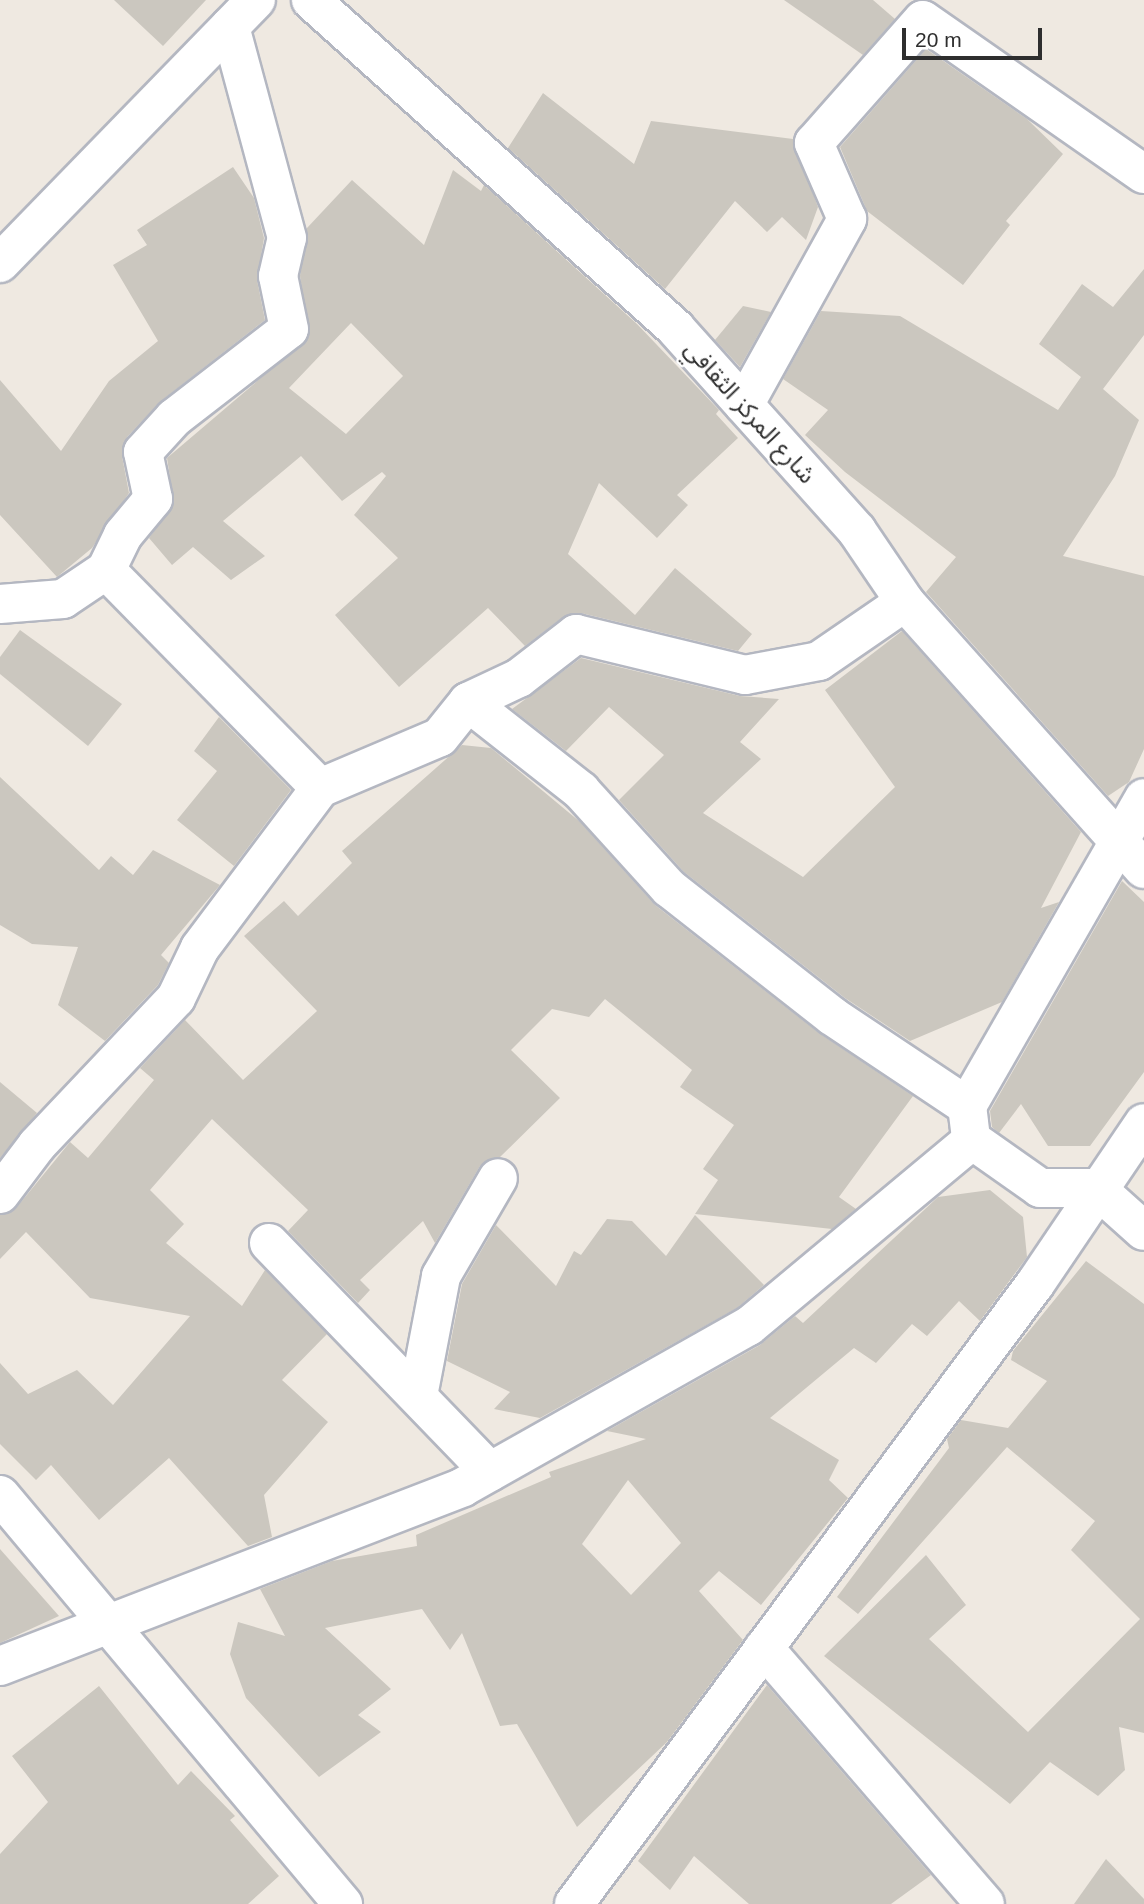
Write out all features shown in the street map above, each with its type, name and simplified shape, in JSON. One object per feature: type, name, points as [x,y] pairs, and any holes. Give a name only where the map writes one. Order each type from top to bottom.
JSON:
[{"type":"street","points":[[0,263],[256,0]]},
{"type":"street","name":"شارع المركز الثقافي","points":[[310,0],[676,329],[857,531],[905,602],[1133,854]]},
{"type":"street","points":[[744,405],[847,219],[814,143],[933,10],[1144,174]]},
{"type":"street","points":[[0,604],[64,599],[106,570],[123,535],[153,499],[143,452],[174,418],[289,329],[278,276],[287,238],[230,27]]},
{"type":"street","points":[[106,570],[320,788]]},
{"type":"street","points":[[0,1194],[37,1145],[176,998],[200,948],[320,788],[440,737],[468,702],[519,678],[576,634],[745,675],[819,661],[905,602]]},
{"type":"street","points":[[468,702],[581,791],[669,888],[970,1123],[1040,1188],[1096,1188],[1144,1231]]},
{"type":"street","points":[[0,1666],[113,1626],[490,1472],[749,1326],[970,1123],[1133,854],[1144,798]]},
{"type":"street","points":[[575,1904],[1035,1284],[1096,1188],[1144,1123]]},
{"type":"street","points":[[418,1396],[441,1276],[498,1178]]},
{"type":"street","points":[[269,1243],[490,1472]]},
{"type":"street","points":[[0,1495],[113,1626],[343,1904]]},
{"type":"street","points":[[764,1648],[985,1904]]},
{"type":"building","points":[[114,0],[206,0],[163,46]]},
{"type":"building","points":[[784,0],[873,0],[895,19],[863,55]]},
{"type":"building","points":[[926,49],[1027,119],[1063,154],[1006,221],[1010,225],[963,285],[867,211],[840,147]]},
{"type":"building","points":[[543,93],[634,164],[651,121],[793,139],[818,207],[806,240],[782,217],[767,232],[735,201],[665,289],[508,148]]},
{"type":"building","points":[[233,167],[254,198],[264,238],[257,280],[265,320],[161,401],[127,437],[122,456],[129,493],[92,548],[57,577],[0,515],[0,380],[61,451],[109,381],[158,341],[113,265],[147,245],[137,230]]},
{"type":"building","points":[[453,170],[481,191],[484,185],[637,324],[719,410],[716,414],[738,438],[677,495],[688,505],[657,538],[599,483],[568,554],[635,615],[675,568],[752,634],[738,651],[581,613],[563,617],[525,646],[488,608],[399,687],[335,615],[398,558],[354,515],[386,476],[382,472],[342,501],[301,456],[223,521],[265,556],[231,580],[193,547],[172,565],[149,538],[174,504],[167,458],[309,337],[300,276],[307,228],[352,180],[424,245]],"holes":[[[351,323],[403,376],[346,434],[289,388]]]},
{"type":"building","points":[[1144,269],[1144,335],[1103,389],[1139,420],[1115,476],[1063,556],[1144,576],[1144,749],[1129,782],[1108,796],[926,592],[956,557],[845,472],[805,435],[828,410],[783,379],[821,311],[900,316],[1058,410],[1081,377],[1039,344],[1082,284],[1113,307]]},
{"type":"building","points":[[743,306],[771,312],[740,367],[715,340]]},
{"type":"building","points":[[20,630],[122,704],[88,746],[0,674],[0,657]]},
{"type":"building","points":[[902,631],[1081,832],[1041,908],[1059,902],[1002,1002],[910,1041],[845,998],[684,872],[619,800],[664,755],[609,707],[566,751],[512,709],[581,658],[740,696],[779,699],[740,742],[761,759],[703,813],[803,877],[895,787],[825,690]]},
{"type":"building","points":[[219,717],[291,790],[234,866],[177,820],[217,771],[194,751]]},
{"type":"building","points":[[462,745],[491,748],[579,821],[655,905],[819,1033],[913,1096],[839,1197],[856,1209],[832,1229],[695,1214],[718,1180],[703,1169],[734,1125],[680,1087],[692,1070],[605,999],[589,1017],[552,1009],[511,1050],[560,1098],[500,1157],[480,1166],[435,1243],[423,1221],[360,1280],[370,1290],[358,1303],[288,1231],[308,1210],[212,1119],[150,1190],[184,1224],[166,1243],[242,1306],[265,1270],[327,1334],[282,1380],[328,1422],[264,1495],[272,1537],[248,1546],[169,1458],[99,1520],[51,1465],[36,1480],[0,1444],[0,1363],[28,1394],[77,1370],[113,1405],[190,1316],[90,1298],[26,1232],[0,1259],[0,1215],[17,1207],[70,1142],[88,1158],[154,1080],[140,1068],[185,1020],[243,1080],[317,1011],[244,936],[284,901],[298,916],[352,863],[342,851]]},
{"type":"building","points":[[0,777],[99,870],[111,856],[133,875],[153,850],[220,885],[161,955],[169,963],[158,985],[105,1041],[58,1005],[78,947],[32,944],[0,925]]},
{"type":"building","points":[[1122,881],[1144,902],[1144,1072],[1090,1146],[1048,1146],[1021,1104],[999,1133],[992,1127],[990,1111]]},
{"type":"building","points":[[0,1082],[37,1113],[0,1158]]},
{"type":"building","points":[[990,1190],[1023,1217],[1027,1257],[980,1321],[959,1301],[927,1336],[912,1324],[876,1363],[854,1348],[770,1418],[839,1460],[829,1480],[848,1498],[761,1605],[719,1571],[699,1591],[743,1640],[667,1742],[577,1827],[517,1724],[500,1726],[462,1633],[450,1650],[422,1609],[325,1628],[391,1689],[358,1715],[381,1732],[319,1777],[246,1698],[230,1654],[238,1622],[285,1636],[260,1589],[332,1561],[417,1546],[416,1535],[551,1477],[549,1472],[646,1439],[607,1431],[760,1345],[795,1316],[803,1323],[938,1197]],"holes":[[[628,1480],[681,1543],[631,1595],[582,1544]]]},
{"type":"building","points":[[695,1215],[764,1285],[737,1308],[540,1418],[494,1409],[510,1392],[447,1361],[462,1284],[496,1225],[556,1286],[574,1251],[581,1255],[607,1219],[632,1221],[666,1256]]},
{"type":"building","points":[[1086,1261],[1144,1304],[1144,1733],[1119,1727],[1125,1770],[1098,1796],[1050,1762],[1010,1804],[824,1656],[926,1555],[966,1605],[929,1639],[1028,1732],[1140,1619],[1071,1550],[1095,1521],[1007,1447],[858,1614],[837,1597],[949,1448],[947,1439],[961,1420],[1008,1428],[1047,1381],[1011,1360],[1013,1351]]},
{"type":"building","points":[[0,1549],[59,1616],[0,1643]]},
{"type":"building","points":[[767,1685],[931,1875],[891,1904],[749,1904],[694,1856],[670,1890],[638,1861]]},
{"type":"building","points":[[99,1686],[178,1785],[191,1771],[235,1816],[230,1820],[279,1876],[248,1904],[0,1904],[0,1854],[48,1802],[12,1756]]},
{"type":"building","points":[[1106,1859],[1144,1899],[1144,1904],[1074,1904]]}]
